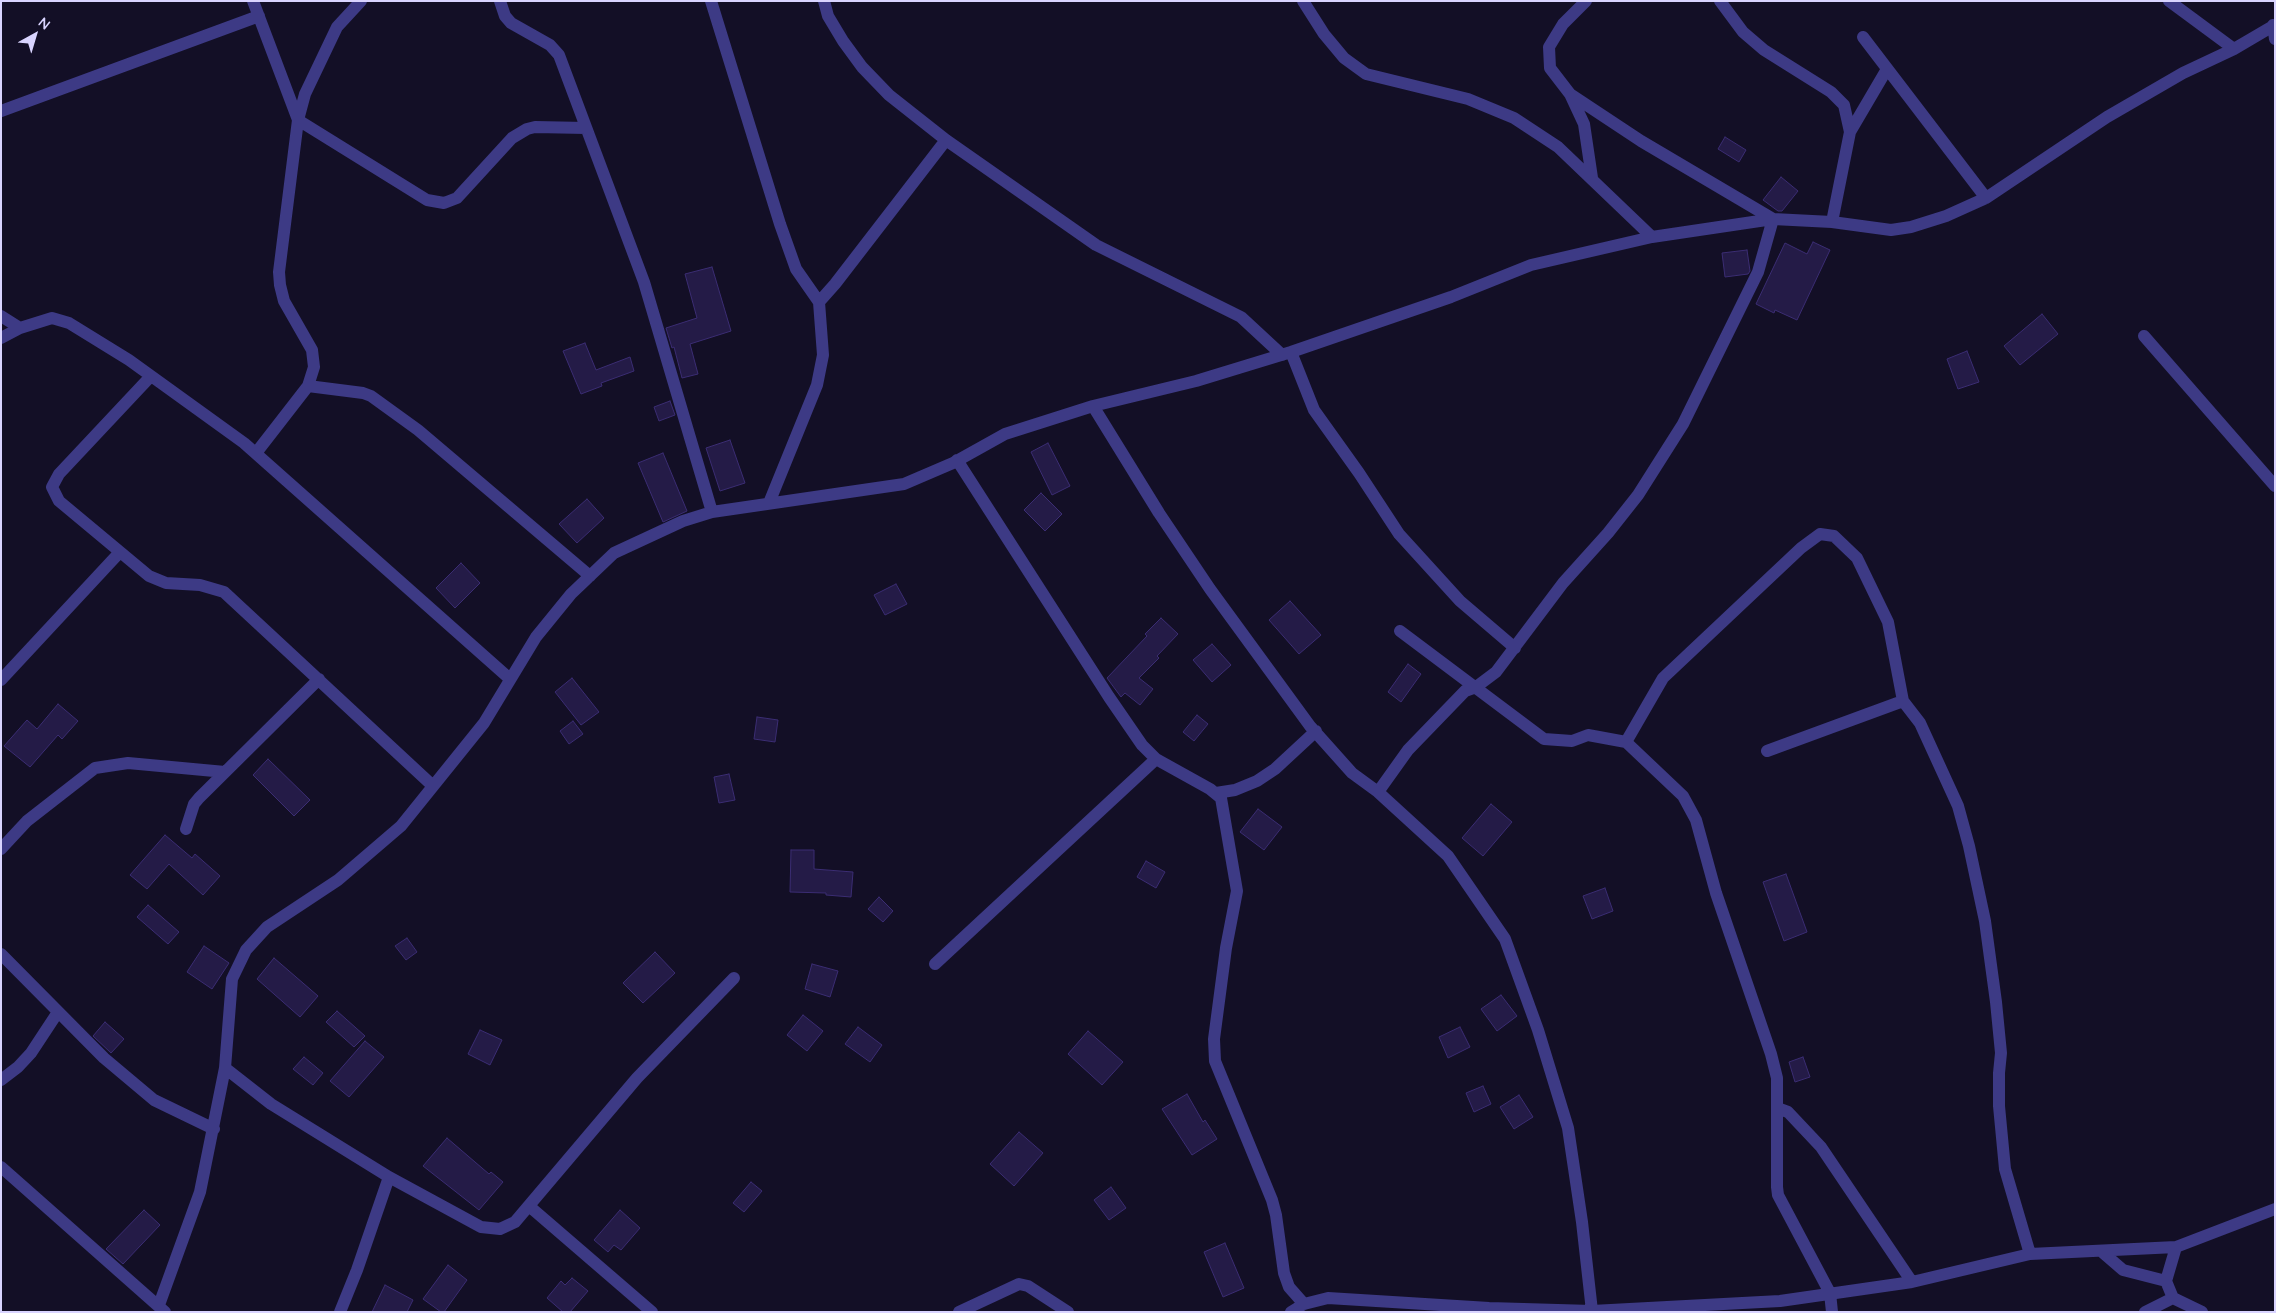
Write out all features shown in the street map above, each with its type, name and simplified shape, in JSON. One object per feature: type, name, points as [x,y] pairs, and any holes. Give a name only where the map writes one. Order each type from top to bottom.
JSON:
[{"type":"street","points":[[253,1],[298,120],[426,200],[444,203],[456,198],[512,138],[527,130],[535,127],[586,128]]},
{"type":"street","points":[[256,453],[308,386],[314,367],[312,350],[284,301],[280,285],[298,120],[305,94],[337,27],[361,1]]},
{"type":"street","points":[[500,1],[505,16],[511,23],[550,46],[559,55],[644,282],[712,512]]},
{"type":"street","points":[[824,1],[833,24],[862,67],[889,95],[946,140],[1096,245],[1240,317],[1286,353],[1314,410],[1399,534],[1460,601],[1515,648]]},
{"type":"street","points":[[1303,1],[1324,34],[1344,58],[1366,74],[1468,99],[1514,118],[1558,148],[1592,178],[1652,237]]},
{"type":"street","points":[[1586,1],[1563,24],[1549,47],[1550,68],[1570,94],[1584,124],[1592,178]]},
{"type":"street","points":[[1720,1],[1743,32],[1764,50],[1830,92],[1844,105],[1850,132]]},
{"type":"street","points":[[2169,1],[2234,48]]},
{"type":"street","points":[[714,2],[780,224],[796,268],[819,302],[823,355],[818,385],[769,503]]},
{"type":"street","points":[[1,111],[258,16]]},
{"type":"street","points":[[1,1167],[162,1308],[200,1192],[225,1068],[232,979],[246,950],[267,927],[338,880],[394,832],[484,723],[536,637],[571,594],[614,553],[683,521],[712,512],[904,484],[957,460],[1005,434],[1093,406],[1196,381],[1286,353],[1451,298],[1531,265],[1652,237],[1773,219],[1832,222],[1891,230],[1910,227],[1946,216],[1986,198],[2107,117],[2183,73],[2234,48],[2274,25],[2275,39]]},
{"type":"street","points":[[1863,37],[1986,198]]},
{"type":"street","points":[[1832,222],[1850,132],[1887,69]]},
{"type":"street","points":[[1570,94],[1641,141],[1773,219]]},
{"type":"street","points":[[819,302],[946,140]]},
{"type":"street","points":[[1378,792],[1408,750],[1465,691],[1476,687],[1496,672],[1563,583],[1608,533],[1638,495],[1683,424],[1758,272],[1773,219]]},
{"type":"street","points":[[1,316],[20,328]]},
{"type":"street","points":[[1,338],[20,328],[52,318],[69,323],[151,376],[256,453],[510,679]]},
{"type":"street","points":[[2144,336],[2275,486]]},
{"type":"street","points":[[151,376],[59,474],[52,488],[59,501],[149,576],[166,583],[200,585],[224,592],[433,786]]},
{"type":"street","points":[[308,386],[363,393],[371,396],[418,430],[590,576]]},
{"type":"street","points":[[1093,406],[1159,513],[1205,581],[1316,732],[1352,773],[1378,792],[1448,856],[1504,940],[1538,1030],[1568,1128],[1582,1222],[1592,1311]]},
{"type":"street","points":[[957,460],[1109,697],[1142,745],[1156,759],[1216,793],[1220,798],[1236,891],[1226,948],[1214,1039],[1215,1061],[1272,1200],[1276,1215],[1284,1273],[1289,1287],[1304,1304]]},
{"type":"street","points":[[1626,742],[1662,678],[1801,548],[1820,534],[1834,536],[1857,558],[1888,622],[1903,700],[1920,723],[1958,806],[1968,846],[1985,921],[1996,1002],[2001,1053],[1998,1073],[2005,1169],[2030,1254]]},
{"type":"street","points":[[1,680],[120,552]]},
{"type":"street","points":[[1400,630],[1544,739],[1572,741],[1588,735],[1626,742],[1684,796],[1696,820],[1716,894],[1771,1054],[1777,1078],[1778,1195],[1830,1293],[1832,1312]]},
{"type":"street","points":[[186,829],[194,804],[318,679]]},
{"type":"street","points":[[1767,751],[1903,700]]},
{"type":"street","points":[[1216,793],[1234,790],[1257,781],[1285,760],[1316,732]]},
{"type":"street","points":[[935,964],[1156,759]]},
{"type":"street","points":[[1,849],[26,821],[95,768],[128,763],[225,772]]},
{"type":"street","points":[[1,954],[104,1058],[154,1100],[214,1129]]},
{"type":"street","points":[[225,1068],[271,1104],[389,1177],[482,1227],[500,1229],[515,1222],[637,1078],[734,978]]},
{"type":"street","points":[[1,1080],[18,1067],[31,1053],[58,1012]]},
{"type":"street","points":[[1777,1108],[1788,1112],[1821,1147],[1912,1282]]},
{"type":"street","points":[[340,1312],[357,1270],[389,1177]]},
{"type":"street","points":[[529,1206],[652,1312]]},
{"type":"street","points":[[1291,1312],[1304,1304],[1328,1298],[1408,1308],[1592,1311],[1780,1301],[1912,1282],[2030,1254],[2176,1247],[2275,1210]]},
{"type":"street","points":[[2176,1247],[2166,1281],[2172,1298],[2202,1312]]},
{"type":"street","points":[[2101,1251],[2123,1270],[2166,1281]]},
{"type":"street","points":[[959,1312],[1019,1284],[1028,1286],[1068,1312]]},
{"type":"street","points":[[2145,1312],[2172,1298]]},
{"type":"building","points":[[1725,137],[1746,150],[1739,162],[1718,149]]},
{"type":"building","points":[[1781,177],[1798,191],[1782,211],[1778,211],[1763,200]]},
{"type":"building","points":[[1813,242],[1830,250],[1797,320],[1775,310],[1774,313],[1756,304],[1785,243],[1807,254]]},
{"type":"building","points":[[1747,250],[1750,271],[1748,274],[1725,277],[1722,253]]},
{"type":"building","points":[[712,267],[731,331],[690,344],[698,374],[682,378],[674,347],[672,348],[666,328],[697,318],[685,274]]},
{"type":"building","points":[[2042,314],[2058,334],[2020,365],[2004,346]]},
{"type":"building","points":[[585,343],[596,370],[630,357],[634,371],[601,383],[602,386],[581,394],[563,351]]},
{"type":"building","points":[[1967,351],[1979,382],[1958,389],[1947,359]]},
{"type":"building","points":[[670,401],[675,415],[659,421],[654,407]]},
{"type":"building","points":[[730,440],[745,483],[720,491],[706,448]]},
{"type":"building","points":[[1048,443],[1070,486],[1052,495],[1031,452]]},
{"type":"building","points":[[663,453],[687,511],[663,522],[638,463]]},
{"type":"building","points":[[1041,493],[1062,514],[1045,531],[1024,510]]},
{"type":"building","points":[[587,499],[604,518],[577,543],[559,524]]},
{"type":"building","points":[[461,563],[480,583],[455,608],[436,588]]},
{"type":"building","points":[[896,584],[907,604],[885,615],[874,595]]},
{"type":"building","points":[[1290,601],[1321,635],[1299,654],[1269,620]]},
{"type":"building","points":[[1161,618],[1178,634],[1157,656],[1159,658],[1139,678],[1153,689],[1140,705],[1125,693],[1121,697],[1107,678],[1147,636],[1145,634]]},
{"type":"building","points":[[1212,644],[1231,665],[1212,682],[1193,660]]},
{"type":"building","points":[[1408,664],[1421,674],[1401,702],[1388,692]]},
{"type":"building","points":[[572,678],[599,712],[581,725],[555,692]]},
{"type":"building","points":[[58,704],[78,721],[62,739],[58,735],[30,767],[4,746],[27,720],[37,729]]},
{"type":"building","points":[[1197,715],[1208,724],[1194,741],[1183,732]]},
{"type":"building","points":[[757,717],[778,720],[775,742],[754,739]]},
{"type":"building","points":[[573,721],[583,734],[569,744],[560,731]]},
{"type":"building","points":[[268,759],[310,800],[294,816],[253,775]]},
{"type":"building","points":[[729,774],[735,800],[719,803],[714,777]]},
{"type":"building","points":[[1491,804],[1512,822],[1483,856],[1462,838]]},
{"type":"building","points":[[1258,809],[1282,827],[1264,850],[1240,832]]},
{"type":"building","points":[[165,835],[192,858],[195,854],[220,876],[203,895],[169,864],[147,889],[130,875]]},
{"type":"building","points":[[791,850],[814,850],[814,869],[853,872],[851,897],[826,895],[826,893],[790,892]]},
{"type":"building","points":[[1146,861],[1165,872],[1156,888],[1137,877]]},
{"type":"building","points":[[1786,874],[1807,932],[1784,941],[1763,882]]},
{"type":"building","points":[[1605,888],[1613,911],[1592,919],[1583,896]]},
{"type":"building","points":[[879,897],[893,911],[883,922],[868,909]]},
{"type":"building","points":[[148,905],[179,932],[168,944],[137,917]]},
{"type":"building","points":[[407,938],[417,952],[406,960],[395,946]]},
{"type":"building","points":[[204,946],[229,963],[212,989],[187,972]]},
{"type":"building","points":[[655,952],[675,973],[643,1003],[623,983]]},
{"type":"building","points":[[274,958],[318,996],[300,1017],[257,979]]},
{"type":"building","points":[[812,964],[838,971],[830,997],[805,989]]},
{"type":"building","points":[[1501,995],[1517,1016],[1497,1031],[1481,1009]]},
{"type":"building","points":[[337,1011],[365,1036],[354,1047],[326,1022]]},
{"type":"building","points":[[803,1015],[823,1031],[807,1051],[787,1035]]},
{"type":"building","points":[[105,1022],[124,1039],[111,1053],[93,1036]]},
{"type":"building","points":[[858,1027],[882,1045],[870,1062],[845,1044]]},
{"type":"building","points":[[1460,1027],[1470,1047],[1448,1058],[1439,1037]]},
{"type":"building","points":[[480,1030],[502,1040],[490,1065],[468,1054]]},
{"type":"building","points":[[1088,1031],[1123,1062],[1102,1085],[1068,1054]]},
{"type":"building","points":[[365,1041],[384,1057],[349,1097],[330,1081]]},
{"type":"building","points":[[304,1057],[323,1073],[313,1085],[293,1069]]},
{"type":"building","points":[[1803,1057],[1810,1077],[1795,1082],[1789,1062]]},
{"type":"building","points":[[1483,1086],[1491,1104],[1474,1112],[1466,1093]]},
{"type":"building","points":[[1187,1094],[1203,1122],[1205,1120],[1217,1139],[1192,1155],[1162,1109]]},
{"type":"building","points":[[1519,1095],[1533,1117],[1514,1129],[1500,1107]]},
{"type":"building","points":[[1019,1132],[1043,1153],[1014,1186],[990,1164]]},
{"type":"building","points":[[447,1138],[489,1174],[491,1172],[503,1182],[479,1210],[423,1166]]},
{"type":"building","points":[[751,1182],[762,1191],[744,1212],[733,1203]]},
{"type":"building","points":[[1111,1187],[1126,1208],[1109,1220],[1094,1200]]},
{"type":"building","points":[[144,1210],[160,1225],[123,1264],[106,1249]]},
{"type":"building","points":[[620,1210],[640,1228],[621,1250],[614,1245],[608,1252],[594,1240]]},
{"type":"building","points":[[1225,1243],[1244,1288],[1223,1297],[1204,1252]]},
{"type":"building","points":[[448,1265],[467,1280],[444,1312],[441,1312],[423,1299]]},
{"type":"building","points":[[572,1278],[588,1291],[570,1312],[563,1312],[547,1298],[561,1281],[565,1285]]},
{"type":"building","points":[[385,1285],[413,1300],[407,1312],[372,1312]]}]
